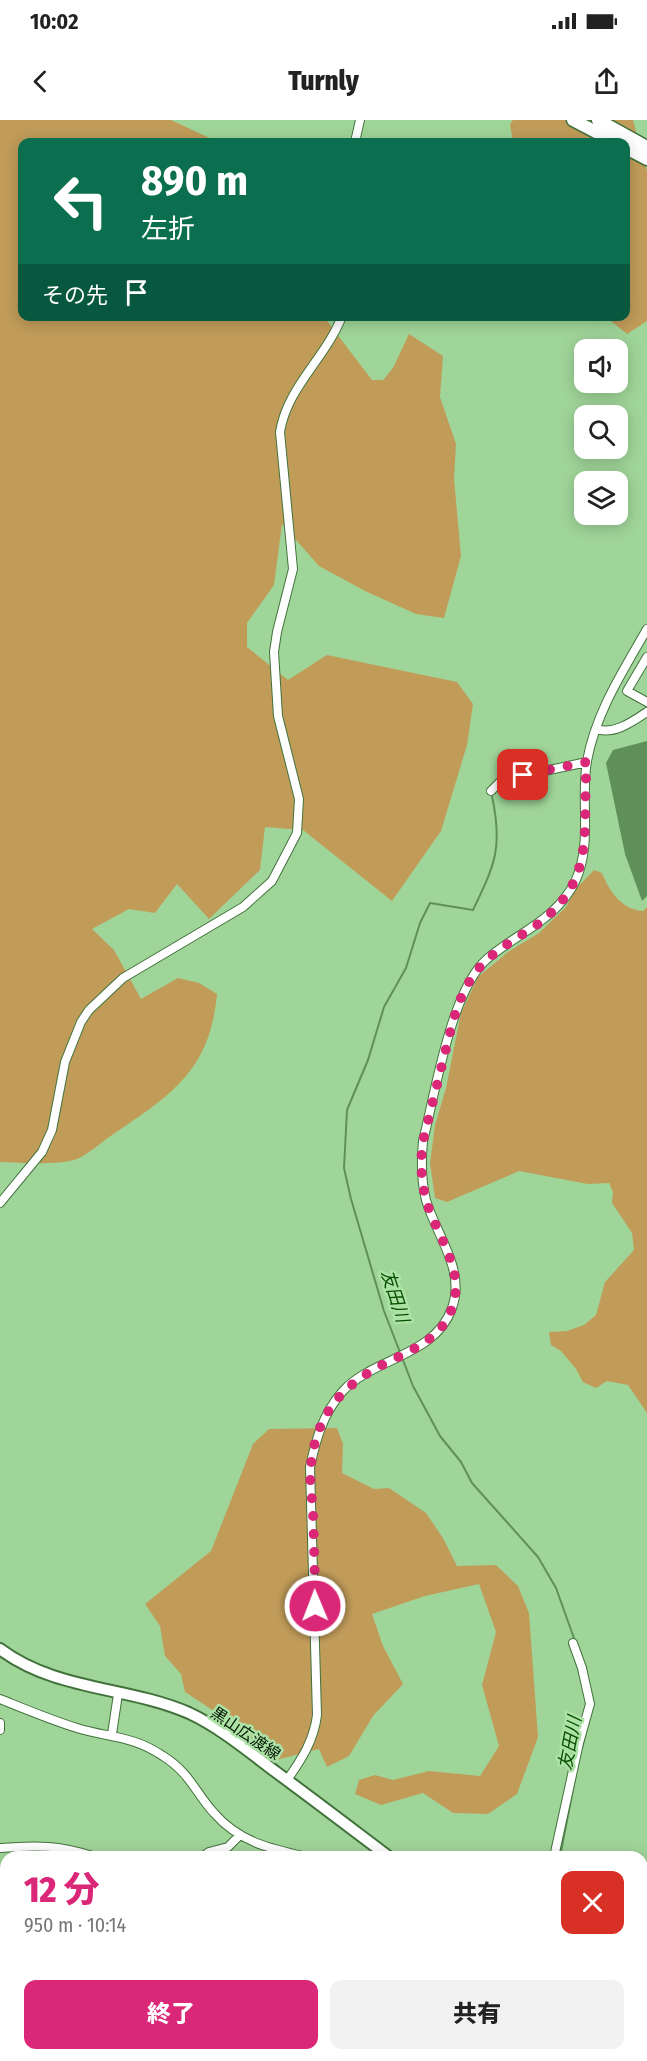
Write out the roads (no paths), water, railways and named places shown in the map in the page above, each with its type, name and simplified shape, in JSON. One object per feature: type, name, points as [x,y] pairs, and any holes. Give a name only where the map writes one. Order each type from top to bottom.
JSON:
[{"type":"highway","points":[[573,120],[607,138]]},
{"type":"highway","points":[[598,120],[647,147]]},
{"type":"highway","points":[[630,150],[647,159]]},
{"type":"main road","name":"黒山広渡線","points":[[0,1649],[55,1678],[156,1702],[198,1718],[222,1731],[381,1851]]},
{"type":"street","points":[[356,138],[360,120]]},
{"type":"street","points":[[0,1203],[42,1152],[52,1130],[65,1062],[81,1022],[89,1010],[123,978],[243,907],[272,881],[297,833],[299,800],[278,716],[274,652],[293,569],[280,432],[283,417],[293,395],[327,346],[340,321]]},
{"type":"street","points":[[287,1780],[303,1757],[315,1733],[317,1715],[310,1467],[318,1433],[331,1406],[343,1390],[369,1371],[423,1344],[438,1331],[452,1308],[456,1281],[452,1263],[427,1201],[421,1161],[423,1141],[457,1006],[471,979],[486,959],[550,914],[576,880],[586,840],[584,793],[587,762],[596,729],[601,713],[618,679],[647,629]]},
{"type":"street","points":[[647,657],[627,691],[647,702]]},
{"type":"street","points":[[596,729],[610,731],[632,722],[647,712]]},
{"type":"street","points":[[491,791],[502,780],[587,762]]},
{"type":"street","points":[[555,1851],[590,1704],[582,1668],[573,1643]]},
{"type":"street","points":[[112,1734],[118,1694]]},
{"type":"street","points":[[0,1699],[78,1728],[136,1741],[163,1755],[192,1781],[213,1813],[239,1836],[277,1851]]},
{"type":"street","points":[[0,1723],[2,1726],[0,1730]]},
{"type":"street","points":[[212,1851],[228,1846],[239,1836]]},
{"type":"street","points":[[0,1848],[40,1845],[79,1851]]},
{"type":"waterway","name":"友田川","points":[[492,796],[497,843],[487,880],[473,910],[430,903],[420,923],[406,968],[384,1007],[368,1060],[347,1110],[344,1168],[384,1311],[413,1386],[440,1436],[461,1462],[472,1483],[538,1557],[556,1588],[575,1641]]},
{"type":"waterway","name":"友田川","points":[[582,1748],[591,1713]]},
{"type":"waterway","name":"友田川","points":[[561,1851],[576,1774]]}]
